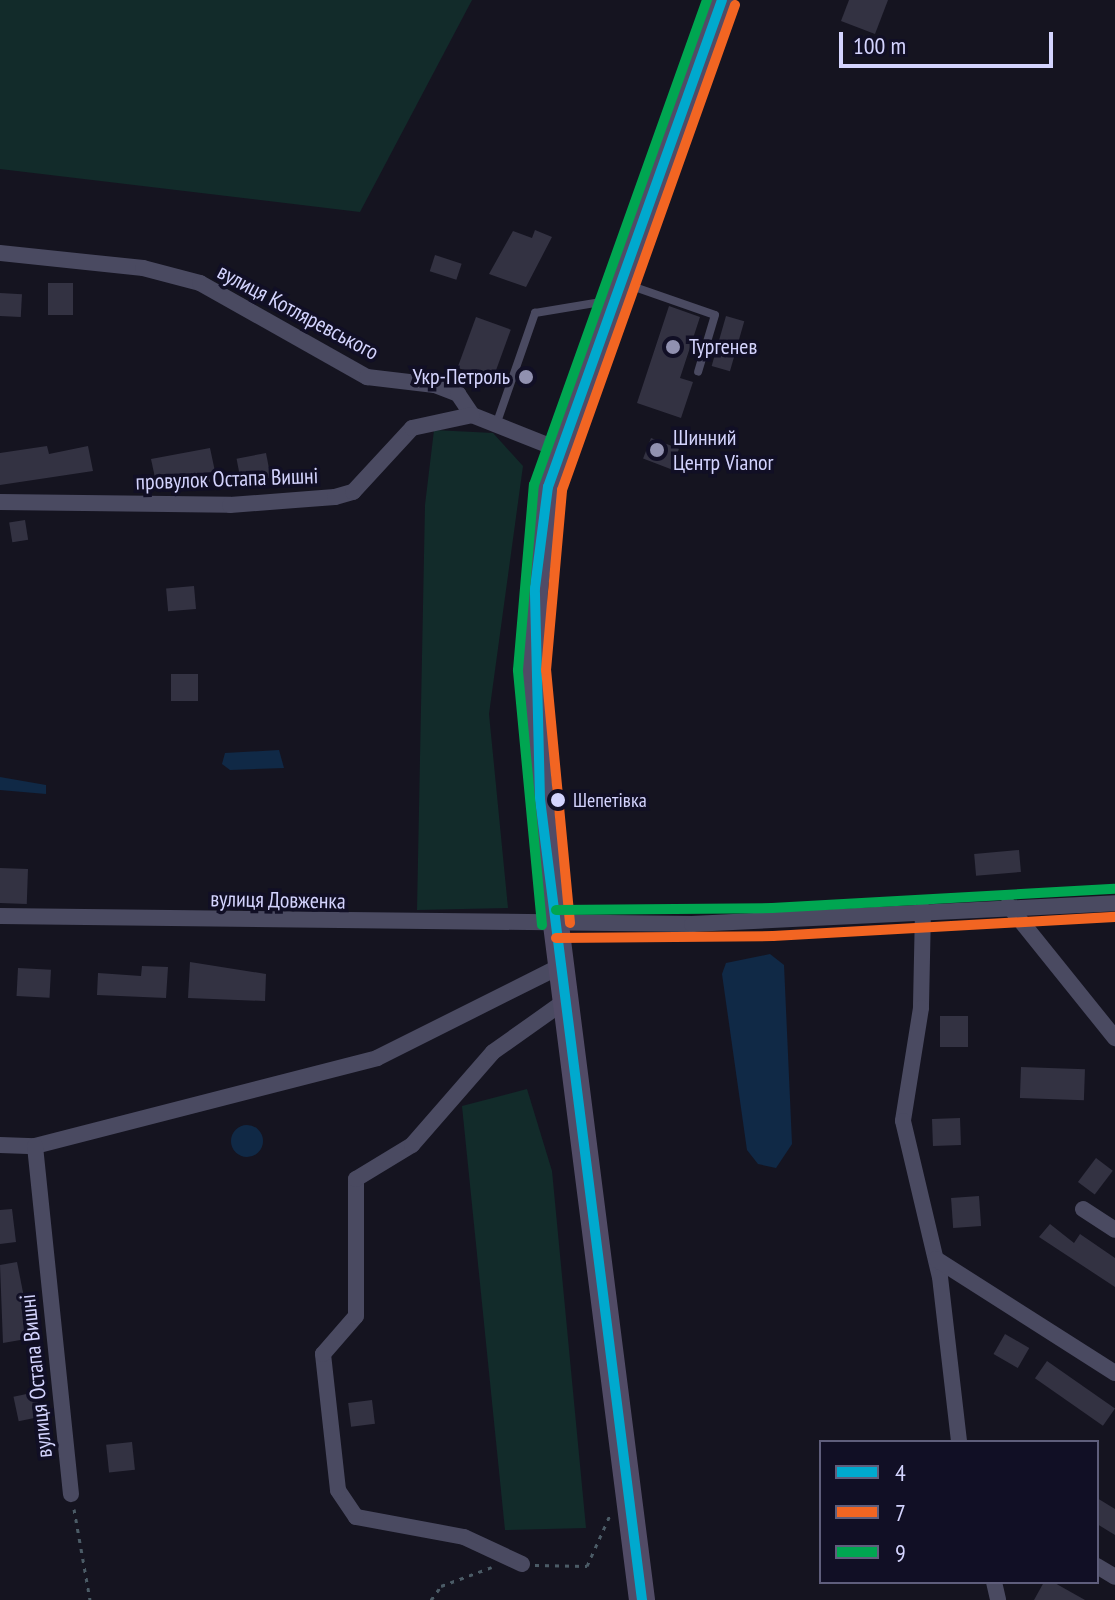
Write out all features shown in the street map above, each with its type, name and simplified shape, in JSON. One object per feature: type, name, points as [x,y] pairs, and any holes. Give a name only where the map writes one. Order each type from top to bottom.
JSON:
[{"type":"main road","points":[[642,1600],[565,1001],[532,670],[548,487],[615,291],[722,0]]},
{"type":"street","name":"вулиця Котляревського","points":[[0,253],[143,268],[200,283],[367,377],[458,394],[472,415],[560,450]]},
{"type":"street","name":"провулок Остапа Вишні","points":[[0,502],[230,505],[335,497],[353,492],[412,428],[472,415]]},
{"type":"street","name":"вулиця Довженка","points":[[0,916],[556,924],[772,922],[1008,905],[1115,903]]},
{"type":"street","points":[[1008,905],[1115,1038]]},
{"type":"street","points":[[923,910],[921,1008],[903,1121],[936,1259],[959,1440]]},
{"type":"street","points":[[0,1145],[35,1146],[377,1058],[561,966]]},
{"type":"street","points":[[522,1564],[464,1537],[376,1526],[346,1505],[323,1354],[356,1316],[356,1179],[412,1145],[493,1052],[565,1001]]},
{"type":"street","name":"вулиця Остапа Вишні","points":[[35,1146],[71,1494]]},
{"type":"street","points":[[1083,1209],[1115,1230]]},
{"type":"street","points":[[936,1259],[1115,1373]]},
{"type":"lane","points":[[496,425],[535,313],[615,291],[715,315],[698,372]]},
{"type":"path","points":[[71,1494],[90,1600]]},
{"type":"path","points":[[431,1600],[441,1586],[522,1564],[587,1566],[599,1554],[597,1534],[606,1517],[632,1506]]},
{"type":"green space","points":[[0,0],[472,0],[360,212],[0,169]]},
{"type":"green space","points":[[434,430],[493,433],[523,466],[489,714],[508,908],[417,910],[425,505]]},
{"type":"green space","points":[[527,1089],[552,1171],[586,1528],[505,1530],[462,1106]]},
{"type":"water","points":[[279,750],[284,768],[230,770],[222,764],[225,753]]},
{"type":"water","points":[[0,777],[46,785],[46,794],[0,790]]},
{"type":"water","points":[[770,954],[784,965],[792,1144],[776,1168],[758,1164],[747,1150],[722,974],[726,963]]},
{"type":"water","points":[[247,1125],[258,1130],[263,1141],[258,1152],[247,1157],[236,1152],[231,1141],[236,1130]]},
{"type":"building","points":[[849,0],[888,0],[875,34],[841,21]]},
{"type":"building","points":[[535,230],[552,237],[526,287],[489,274],[513,231],[532,238]]},
{"type":"building","points":[[435,255],[462,264],[456,280],[430,271]]},
{"type":"building","points":[[48,283],[73,283],[73,315],[48,315]]},
{"type":"building","points":[[0,293],[22,294],[21,317],[0,316]]},
{"type":"building","name":"Тургенев","points":[[669,306],[700,317],[680,378],[693,382],[681,418],[637,403]]},
{"type":"building","points":[[726,316],[744,321],[730,371],[712,366]]},
{"type":"building","points":[[476,317],[511,330],[492,380],[458,368]]},
{"type":"building","points":[[651,438],[679,449],[671,469],[643,459]]},
{"type":"building","points":[[47,446],[49,454],[88,446],[93,471],[0,485],[0,453]]},
{"type":"building","points":[[210,448],[217,481],[157,487],[151,459]]},
{"type":"building","points":[[266,453],[271,478],[241,483],[237,459]]},
{"type":"building","points":[[25,520],[28,540],[12,542],[9,523]]},
{"type":"building","points":[[194,586],[196,609],[168,611],[166,588]]},
{"type":"building","points":[[171,674],[198,674],[198,701],[171,701]]},
{"type":"building","points":[[1019,850],[1021,872],[976,876],[974,854]]},
{"type":"building","points":[[0,868],[28,869],[27,904],[0,903]]},
{"type":"building","points":[[190,962],[266,974],[265,1001],[188,998]]},
{"type":"building","points":[[142,966],[168,967],[166,998],[97,995],[98,973],[141,976]]},
{"type":"building","points":[[18,968],[51,970],[49,998],[17,996]]},
{"type":"building","points":[[940,1016],[968,1016],[968,1047],[940,1047]]},
{"type":"building","points":[[1021,1067],[1085,1069],[1084,1100],[1020,1098]]},
{"type":"building","points":[[960,1118],[961,1145],[933,1146],[932,1119]]},
{"type":"building","points":[[1096,1158],[1113,1171],[1095,1195],[1078,1182]]},
{"type":"building","points":[[979,1196],[981,1226],[953,1228],[951,1198]]},
{"type":"building","points":[[12,1209],[16,1242],[0,1244],[0,1210]]},
{"type":"building","points":[[1050,1224],[1074,1243],[1080,1234],[1115,1258],[1115,1287],[1039,1237]]},
{"type":"building","points":[[17,1262],[32,1338],[3,1343],[0,1265]]},
{"type":"building","points":[[1005,1334],[1029,1348],[1018,1368],[994,1354]]},
{"type":"building","points":[[1047,1361],[1115,1409],[1103,1426],[1035,1378]]},
{"type":"building","points":[[36,1392],[41,1416],[19,1421],[14,1397]]},
{"type":"building","points":[[372,1400],[375,1424],[351,1427],[348,1403]]},
{"type":"building","points":[[132,1442],[135,1470],[109,1473],[106,1445]]},
{"type":"building","points":[[1099,1499],[1115,1509],[1115,1535],[1099,1525]]},
{"type":"building","points":[[1043,1584],[1057,1584],[1085,1600],[1034,1600]]},
{"type":"transit line","name":"9","points":[[542,925],[518,670],[534,485],[707,0]]},
{"type":"transit line","name":"4","points":[[642,1600],[540,799],[535,588],[548,487],[722,0]]},
{"type":"transit line","name":"7","points":[[570,923],[546,670],[562,490],[735,5]]},
{"type":"transit line","name":"9","points":[[556,910],[772,908],[1114,889]]},
{"type":"transit line","name":"7","points":[[556,938],[773,936],[1115,917]]},
{"type":"place","name":"Тургенев","points":[[673,347]]},
{"type":"place","name":"Укр-Петроль","points":[[526,377]]},
{"type":"place","name":"Шинний Центр Vianor","points":[[657,450]]},
{"type":"place","name":"Шепетівка","points":[[558,800]]}]
